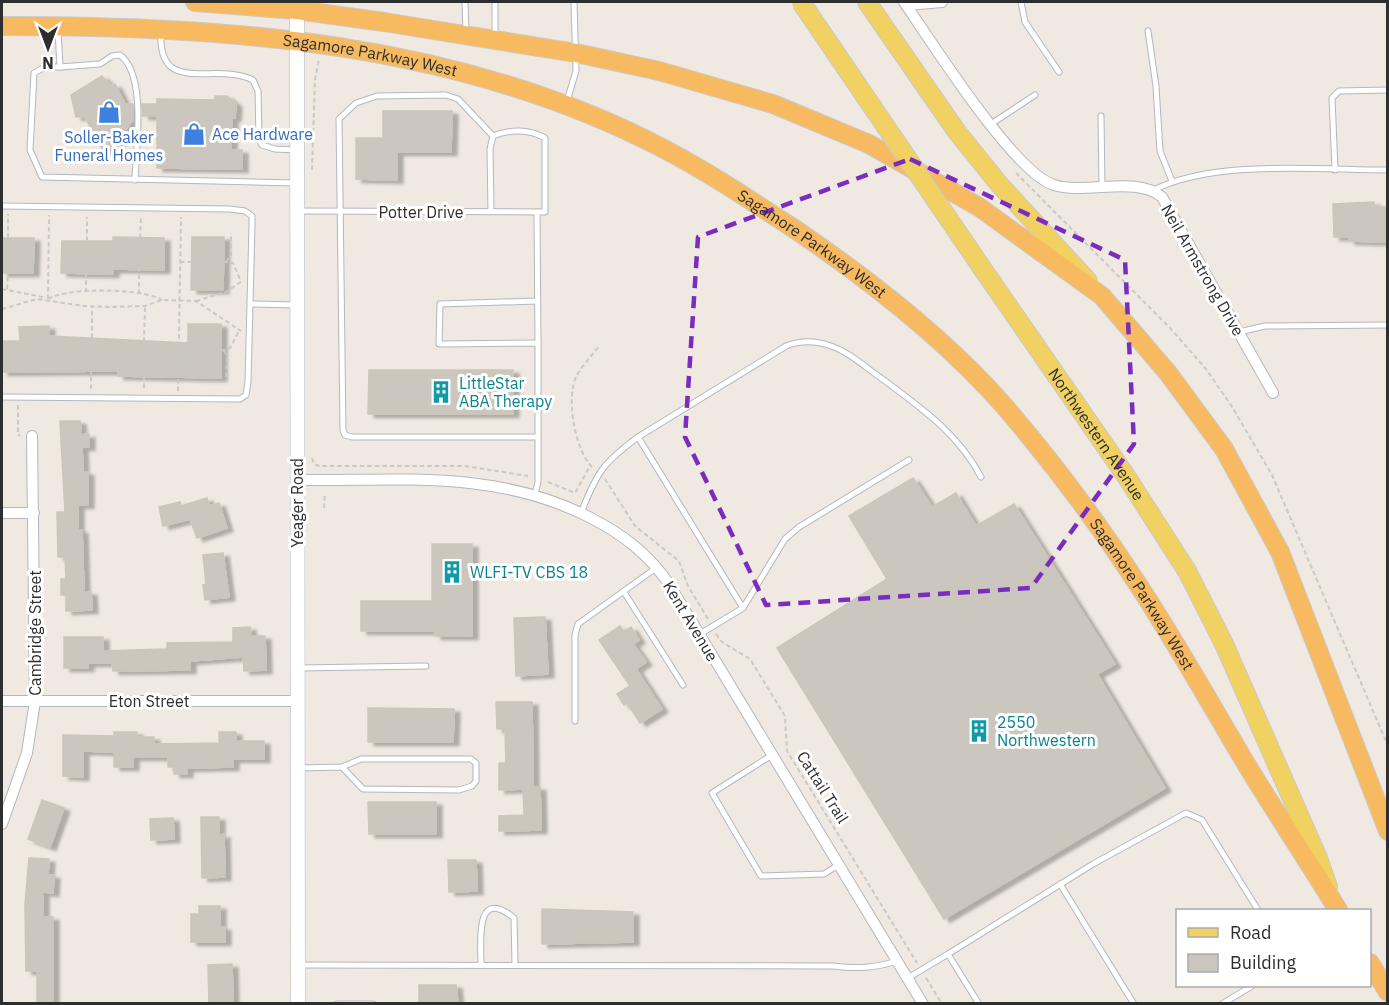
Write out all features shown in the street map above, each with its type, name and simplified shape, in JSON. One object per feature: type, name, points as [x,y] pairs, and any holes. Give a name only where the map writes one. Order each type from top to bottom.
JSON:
[{"type":"highway","name":"Sagamore Parkway West","points":[[195,2],[297,6],[576,53],[659,71],[773,104],[869,144],[979,207],[1102,296],[1168,373],[1224,449],[1280,552],[1388,831]]},
{"type":"highway","name":"Sagamore Parkway West","points":[[2,26],[161,29],[298,40],[426,62],[500,82],[565,106],[662,148],[725,183],[856,271],[943,346],[1003,405],[1077,498],[1136,580],[1300,853],[1335,906]]},
{"type":"highway","points":[[1371,965],[1388,992]]},
{"type":"main road","name":"Northwestern Avenue","points":[[801,2],[1126,476],[1187,572],[1224,644],[1318,858],[1335,906]]},
{"type":"main road","points":[[867,2],[957,132],[999,184],[1102,296]]},
{"type":"street","name":"Neil Armstrong Drive","points":[[906,3],[942,2]]},
{"type":"street","name":"Neil Armstrong Drive","points":[[906,3],[991,124],[1016,158],[1031,173],[1051,184],[1068,189],[1135,186],[1154,190],[1162,197],[1273,393]]},
{"type":"street","name":"Yeager Road","points":[[297,6],[298,1004]]},
{"type":"street","name":"Cambridge Street","points":[[2,824],[27,753],[35,701],[32,436]]},
{"type":"street","name":"Kent Avenue","points":[[297,480],[458,481],[497,485],[535,494],[617,531],[657,567],[840,864],[923,1004]]},
{"type":"street","points":[[2,513],[34,513]]},
{"type":"street","name":"Eton Street","points":[[2,701],[297,701]]},
{"type":"lane","points":[[465,2],[466,36]]},
{"type":"lane","points":[[495,2],[495,40]]},
{"type":"lane","points":[[565,106],[576,77],[573,2]]},
{"type":"lane","points":[[1021,2],[1025,22],[1059,72]]},
{"type":"lane","points":[[58,26],[60,67]]},
{"type":"lane","points":[[161,29],[160,51],[168,66],[179,72],[239,75],[253,80],[257,85],[259,139],[262,145],[275,149],[297,150]]},
{"type":"lane","points":[[1148,31],[1156,86],[1160,151],[1172,181]]},
{"type":"lane","points":[[135,180],[136,83],[135,75],[126,60],[120,56],[112,56],[100,64],[45,67],[34,73],[30,150],[40,174],[48,178],[135,180],[297,183]]},
{"type":"lane","points":[[1335,170],[1332,98],[1339,91],[1388,90]]},
{"type":"lane","points":[[491,212],[490,149],[494,136],[458,99],[446,95],[377,96],[356,103],[343,114],[338,124],[345,435],[538,437]]},
{"type":"lane","points":[[991,124],[1035,95]]},
{"type":"lane","points":[[1101,116],[1102,188]]},
{"type":"lane","name":"Potter Drive","points":[[297,211],[546,212],[545,138],[535,132],[515,131],[505,131],[494,136]]},
{"type":"lane","points":[[1154,190],[1172,181],[1241,170],[1388,170]]},
{"type":"lane","points":[[2,397],[240,399],[246,394],[251,304],[252,216],[245,211],[229,208],[5,206]]},
{"type":"lane","points":[[535,494],[538,482],[537,212]]},
{"type":"lane","points":[[537,301],[440,304],[439,344],[538,343]]},
{"type":"lane","points":[[251,304],[297,305]]},
{"type":"lane","points":[[1239,332],[1265,326],[1388,325]]},
{"type":"lane","points":[[581,513],[598,472],[617,453],[638,437],[786,346],[800,341],[816,342],[846,353],[938,420],[970,455],[981,477]]},
{"type":"lane","points":[[638,437],[743,608]]},
{"type":"lane","points":[[698,634],[743,608],[785,539],[816,515],[909,460]]},
{"type":"lane","points":[[575,721],[575,635],[578,624],[657,567]]},
{"type":"lane","points":[[624,592],[683,685]]},
{"type":"lane","points":[[297,668],[426,666]]},
{"type":"lane","points":[[772,754],[712,794],[761,876],[824,874],[840,864]]},
{"type":"lane","points":[[298,768],[342,767],[361,759],[471,759],[476,763],[476,781],[472,786],[459,790],[363,789],[342,767]]},
{"type":"lane","points":[[908,978],[1060,884],[1186,813],[1202,820],[1257,909]]},
{"type":"lane","points":[[1060,884],[1134,1004]]},
{"type":"lane","points":[[481,965],[481,921],[484,914],[492,909],[507,912],[514,918],[515,965]]},
{"type":"lane","points":[[948,954],[980,1004]]},
{"type":"lane","points":[[297,965],[822,966],[856,969],[875,968],[898,960]]},
{"type":"lane","points":[[1222,1004],[1250,987]]},
{"type":"lane","points":[[337,1004],[373,1004]]},
{"type":"path","points":[[312,171],[315,79],[318,66]]},
{"type":"path","points":[[5,206],[8,238]]},
{"type":"path","points":[[48,299],[49,206]]},
{"type":"path","points":[[87,241],[88,207]]},
{"type":"path","points":[[140,238],[141,207]]},
{"type":"path","points":[[177,399],[181,208]]},
{"type":"path","points":[[231,232],[231,255],[225,262],[233,264],[242,281]]},
{"type":"path","points":[[180,262],[192,262]]},
{"type":"path","points":[[139,269],[139,294]]},
{"type":"path","points":[[7,289],[8,273]]},
{"type":"path","points":[[86,273],[86,292]]},
{"type":"path","points":[[2,309],[37,299],[86,292],[139,294],[162,300],[196,301],[226,292],[242,281],[251,282]]},
{"type":"path","points":[[2,289],[62,304],[92,307],[145,306],[162,300]]},
{"type":"path","points":[[196,301],[222,316],[239,331],[250,331]]},
{"type":"path","points":[[144,342],[145,306]]},
{"type":"path","points":[[92,307],[92,338]]},
{"type":"path","points":[[226,381],[227,356],[222,351],[230,348],[239,331]]},
{"type":"path","points":[[546,482],[575,493],[590,465],[578,446],[573,394],[577,375],[600,345]]},
{"type":"path","points":[[12,347],[20,347]]},
{"type":"path","points":[[49,348],[58,348]]},
{"type":"path","points":[[178,350],[188,350]]},
{"type":"path","points":[[91,371],[91,398]]},
{"type":"path","points":[[144,376],[144,399]]},
{"type":"path","points":[[18,397],[18,435],[32,436]]},
{"type":"path","points":[[312,450],[314,464],[325,466]]},
{"type":"path","points":[[520,474],[526,476]]},
{"type":"path","points":[[608,483],[634,526],[679,561],[688,586],[705,614]]},
{"type":"path","points":[[324,508],[325,494]]},
{"type":"path","name":"Cattail Trail","points":[[718,638],[750,659],[785,716],[787,751],[912,955]]},
{"type":"path","points":[[928,980],[942,1004]]},
{"type":"highlighted area","points":[[910,159],[1125,260],[1134,444],[1031,588],[766,605],[685,437],[698,237]]},
{"type":"building","name":"Soller-Baker Funeral Homes","points":[[102,76],[112,86],[115,84],[125,104],[133,104],[133,120],[122,134],[125,139],[103,150],[84,116],[76,117],[71,95]]},
{"type":"building","name":"Ace Hardware","points":[[215,96],[227,96],[236,104],[235,118],[232,118],[231,150],[242,150],[242,169],[157,168],[157,116],[143,116],[142,104],[157,104],[157,99],[215,100]]},
{"type":"building","points":[[383,111],[452,111],[451,152],[397,152],[397,180],[356,179],[356,138],[383,138]]},
{"type":"building","points":[[1374,202],[1374,207],[1388,207],[1388,242],[1349,241],[1349,237],[1334,237],[1333,204]]},
{"type":"building","points":[[113,237],[164,238],[164,270],[113,269],[113,274],[61,273],[62,241],[113,241]]},
{"type":"building","points":[[192,237],[224,237],[223,290],[191,290]]},
{"type":"building","points":[[2,238],[34,238],[33,273],[2,273]]},
{"type":"building","points":[[188,324],[221,324],[221,378],[118,376],[118,371],[2,372],[2,341],[20,341],[19,327],[49,326],[49,336],[188,343]]},
{"type":"building","name":"LittleStar ABA Therapy","points":[[369,370],[513,370],[513,414],[368,414]]},
{"type":"building","points":[[60,421],[80,421],[81,435],[89,434],[89,447],[82,447],[83,472],[88,472],[88,505],[78,505],[78,530],[82,530],[84,592],[91,592],[92,610],[66,611],[66,595],[61,595],[61,579],[66,579],[65,557],[58,557],[57,512],[65,512]]},
{"type":"building","name":"2550 Northwestern","points":[[913,478],[932,507],[956,493],[976,526],[1014,504],[1115,664],[1097,674],[1165,788],[944,919],[777,648],[887,579],[849,516]]},
{"type":"building","points":[[207,498],[209,506],[219,503],[227,528],[197,538],[190,519],[163,526],[159,507],[180,502],[181,506]]},
{"type":"building","name":"WLFI-TV CBS 18","points":[[432,544],[472,544],[472,636],[435,636],[435,631],[361,631],[361,601],[432,601]]},
{"type":"building","points":[[223,553],[229,597],[205,600],[203,555]]},
{"type":"building","points":[[545,617],[548,674],[516,676],[514,618]]},
{"type":"building","points":[[620,626],[624,632],[631,627],[639,640],[633,644],[646,662],[636,669],[662,709],[640,723],[627,703],[624,705],[617,694],[630,686],[599,640]]},
{"type":"building","points":[[250,627],[251,636],[265,636],[266,670],[244,671],[243,657],[190,661],[190,670],[113,671],[112,663],[88,663],[88,668],[64,668],[64,637],[103,637],[103,651],[167,649],[167,643],[233,642],[233,628]]},
{"type":"building","points":[[496,702],[532,702],[533,787],[540,787],[541,830],[499,831],[499,816],[524,815],[523,789],[499,790],[499,763],[506,763],[505,729],[497,729]]},
{"type":"building","points":[[368,708],[454,709],[453,742],[368,742]]},
{"type":"building","points":[[114,732],[137,732],[137,737],[154,737],[154,744],[219,743],[219,732],[236,732],[236,741],[264,741],[264,759],[233,759],[233,767],[187,768],[187,774],[174,774],[174,767],[168,767],[168,757],[133,757],[133,767],[114,767],[114,752],[83,751],[83,777],[63,776],[63,735],[114,736]]},
{"type":"building","points":[[42,800],[64,808],[50,847],[28,839]]},
{"type":"building","points":[[368,802],[436,802],[436,834],[369,834]]},
{"type":"building","points":[[201,817],[219,817],[219,836],[224,834],[225,877],[202,878]]},
{"type":"building","points":[[173,818],[174,839],[151,840],[150,819]]},
{"type":"building","points":[[29,858],[49,859],[48,875],[54,875],[53,893],[43,892],[43,917],[53,917],[53,1004],[37,1004],[37,971],[26,971],[25,905]]},
{"type":"building","points":[[448,860],[476,860],[477,891],[449,892]]},
{"type":"building","points":[[199,906],[220,906],[220,927],[225,927],[225,942],[191,942],[191,914],[199,914]]},
{"type":"building","points":[[542,909],[633,912],[633,942],[542,944]]},
{"type":"building","points":[[232,964],[233,1004],[209,1004],[208,965]]},
{"type":"building","points":[[419,985],[456,985],[458,1004],[419,1004]]},
{"type":"place","name":"Soller-Baker Funeral Homes","points":[[109,112]]},
{"type":"place","name":"Ace Hardware","points":[[194,134]]},
{"type":"place","name":"LittleStar ABA Therapy","points":[[441,392]]},
{"type":"place","name":"WLFI-TV CBS 18","points":[[452,572]]},
{"type":"place","name":"2550 Northwestern","points":[[979,731]]}]
